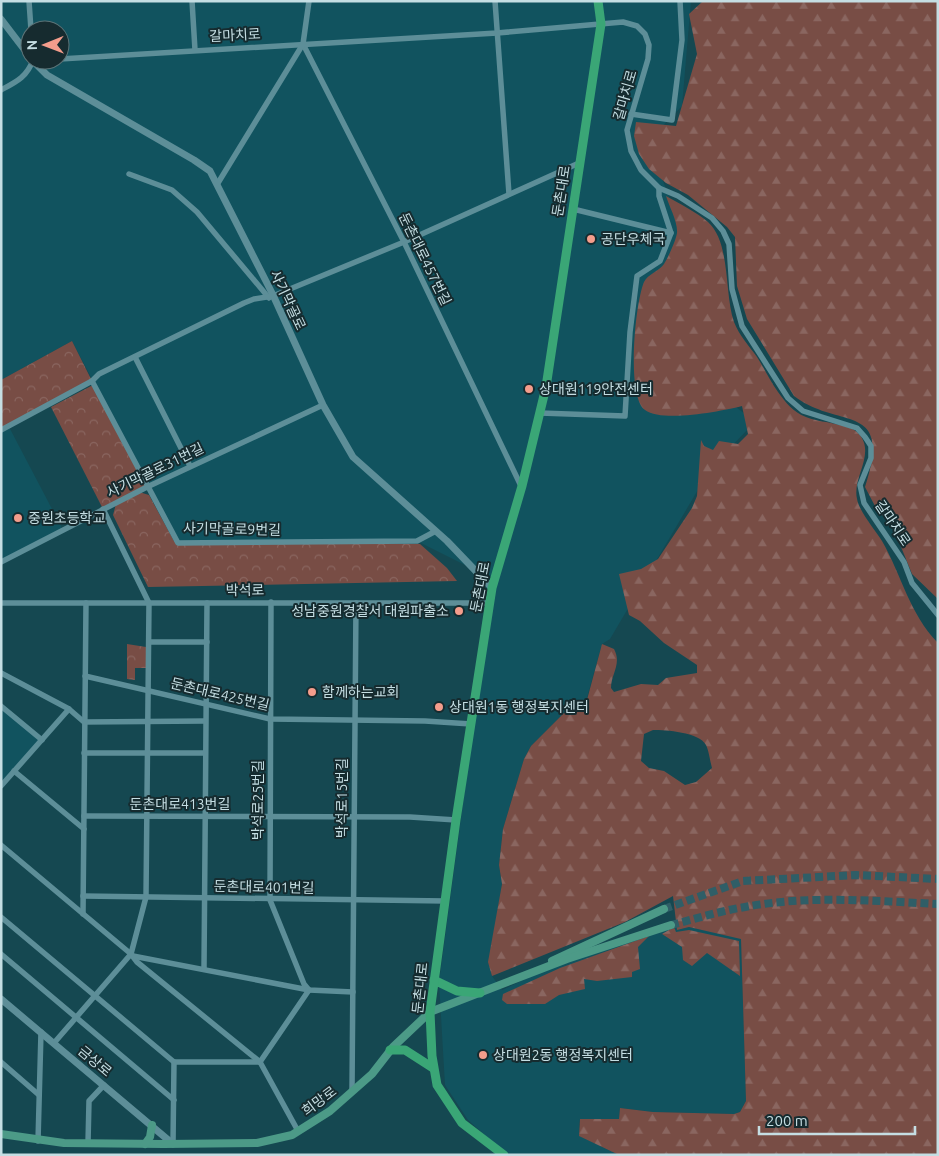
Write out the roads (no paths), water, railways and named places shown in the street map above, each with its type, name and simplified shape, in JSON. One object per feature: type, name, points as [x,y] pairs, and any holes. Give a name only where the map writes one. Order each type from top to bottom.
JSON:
[{"type":"main road","name":"둔촌대로","points":[[504,1155],[462,1124],[436,1084],[433,1068],[430,1012],[456,820],[492,588],[522,486],[546,387],[601,24],[598,1]]},
{"type":"main road","name":"희망로","points":[[526,975],[562,955],[664,909]]},
{"type":"main road","name":"희망로","points":[[1,1134],[38,1141],[173,1144],[257,1143],[298,1132],[330,1110],[372,1074],[390,1050],[430,1012],[567,959],[671,925]]},
{"type":"main road","points":[[434,980],[457,991],[480,993]]},
{"type":"main road","points":[[390,1050],[405,1050],[433,1068]]},
{"type":"main road","points":[[145,1144],[150,1137],[152,1125]]},
{"type":"street","points":[[29,1],[30,20]]},
{"type":"street","points":[[192,1],[195,50]]},
{"type":"street","points":[[218,183],[303,44],[308,1]]},
{"type":"street","points":[[495,1],[509,194]]},
{"type":"street","points":[[631,114],[672,120],[682,40],[680,1]]},
{"type":"street","name":"사기막골로","points":[[1,19],[20,44]]},
{"type":"street","name":"갈마치로","points":[[70,58],[497,33],[623,22],[637,26],[645,34],[649,45],[648,59],[627,130],[631,151],[641,170],[659,188],[692,204],[712,218],[724,231],[729,244],[732,289],[742,326],[788,398],[803,411],[857,428],[871,446],[871,458],[860,485],[864,503],[904,562],[912,583],[938,614]]},
{"type":"street","name":"둔촌대로457번길","points":[[303,44],[404,242],[522,486]]},
{"type":"street","points":[[1,90],[18,82],[29,70]]},
{"type":"street","name":"사기막골로","points":[[42,70],[47,75],[194,160],[210,172],[218,183],[323,405],[354,457],[434,532],[447,541],[492,588]]},
{"type":"street","points":[[1,430],[92,381],[99,374],[244,303],[254,299],[271,297],[404,242],[579,163]]},
{"type":"street","points":[[129,174],[172,190],[196,212],[271,297]]},
{"type":"street","points":[[540,413],[625,416],[630,332],[637,276],[660,261],[671,233],[659,188]]},
{"type":"street","points":[[573,209],[671,233]]},
{"type":"street","points":[[134,357],[190,466]]},
{"type":"street","name":"사기막골로9번길","points":[[92,381],[178,543],[417,541],[434,532]]},
{"type":"street","name":"사기막골로31번길","points":[[1,562],[190,466],[323,405]]},
{"type":"street","points":[[54,1043],[132,955],[146,897],[149,603],[103,510]]},
{"type":"street","name":"박석로","points":[[1,602],[490,603]]},
{"type":"street","name":"박석로25번길","points":[[271,602],[270,900],[304,984],[309,990]]},
{"type":"street","points":[[83,914],[86,603]]},
{"type":"street","points":[[204,969],[207,603]]},
{"type":"street","name":"박석로15번길","points":[[352,1090],[356,603]]},
{"type":"street","points":[[150,642],[207,642]]},
{"type":"street","points":[[1,673],[69,710],[84,722],[205,722]]},
{"type":"street","name":"둔촌대로425번길","points":[[85,676],[270,719],[471,724]]},
{"type":"street","points":[[1,706],[42,740]]},
{"type":"street","points":[[1,786],[69,710]]},
{"type":"street","points":[[84,753],[205,753]]},
{"type":"street","points":[[14,771],[84,829]]},
{"type":"street","name":"둔촌대로413번길","points":[[84,816],[456,820]]},
{"type":"street","points":[[1,845],[260,1062],[298,1132]]},
{"type":"street","name":"둔촌대로401번길","points":[[83,896],[354,902],[445,901]]},
{"type":"street","points":[[1,917],[174,1062],[260,1062]]},
{"type":"street","points":[[1,954],[174,1100]]},
{"type":"street","points":[[132,955],[309,990],[353,992]]},
{"type":"street","points":[[260,1062],[309,990]]},
{"type":"street","name":"금상로","points":[[1,999],[173,1144]]},
{"type":"street","points":[[38,1141],[41,1032]]},
{"type":"street","points":[[1,1062],[40,1094]]},
{"type":"street","points":[[173,1144],[174,1062]]},
{"type":"street","points":[[88,1143],[89,1101],[104,1085]]},
{"type":"tunnel","points":[[664,909],[743,881],[856,875],[938,879]]},
{"type":"tunnel","points":[[671,925],[736,909],[793,901],[866,900],[938,904]]},
{"type":"place","name":"공단우체국","points":[[591,239]]},
{"type":"place","name":"상대원119안전센터","points":[[529,389]]},
{"type":"place","name":"중원초등학교","points":[[18,518]]},
{"type":"place","name":"성남중원경찰서 대원파출소","points":[[459,611]]},
{"type":"place","name":"함께하는교회","points":[[312,692]]},
{"type":"place","name":"상대원1동 행정복지센터","points":[[439,707]]},
{"type":"place","name":"상대원2동 행정복지센터","points":[[483,1055]]}]
